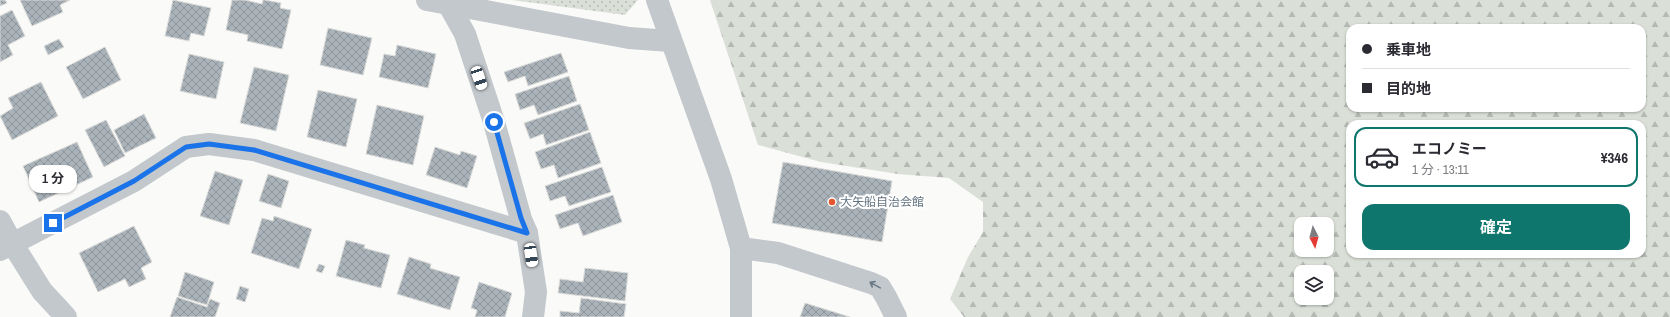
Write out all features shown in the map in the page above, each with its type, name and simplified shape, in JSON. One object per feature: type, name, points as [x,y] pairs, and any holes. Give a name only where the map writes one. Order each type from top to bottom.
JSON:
[{"type":"street","points":[[657,0],[670,41],[721,179],[741,248],[741,317]]},
{"type":"street","points":[[440,1],[629,38],[670,41]]},
{"type":"street","points":[[440,1],[465,34],[494,122],[521,218],[527,233],[536,292],[534,317]]},
{"type":"street","points":[[6,247],[134,181],[186,147],[209,144],[254,150],[527,233]]},
{"type":"street","points":[[0,221],[6,247],[42,291],[66,317]]},
{"type":"street","points":[[741,248],[778,253],[880,287],[896,317]]},
{"type":"green space","points":[[512,0],[638,0],[625,15]]},
{"type":"green space","points":[[710,0],[1670,0],[1670,317],[964,317],[950,299],[968,257],[983,232],[983,202],[949,178],[898,174],[821,162],[758,145]]},
{"type":"building","points":[[0,0],[5,0],[7,3],[0,6]]},
{"type":"building","points":[[20,0],[70,0],[60,5],[63,12],[32,26]]},
{"type":"building","points":[[173,0],[211,8],[204,36],[191,33],[189,41],[165,36]]},
{"type":"building","points":[[232,0],[245,0],[262,4],[263,0],[265,0],[281,3],[280,8],[291,10],[282,49],[247,41],[248,35],[226,30]]},
{"type":"building","points":[[12,10],[25,36],[8,45],[13,55],[0,62],[0,16]]},
{"type":"building","points":[[328,28],[372,38],[363,75],[320,65]]},
{"type":"building","points":[[59,39],[64,47],[48,55],[44,46]]},
{"type":"building","points":[[397,45],[436,54],[428,88],[379,77],[384,54],[395,56]]},
{"type":"building","points":[[105,47],[121,80],[83,99],[66,67]]},
{"type":"building","points":[[561,53],[568,72],[528,86],[525,76],[508,82],[504,72]]},
{"type":"building","points":[[189,54],[224,62],[216,99],[180,91]]},
{"type":"building","points":[[254,67],[289,75],[276,131],[240,123]]},
{"type":"building","points":[[569,76],[577,101],[538,115],[534,105],[520,110],[515,94]]},
{"type":"building","points":[[41,82],[58,116],[12,140],[0,116],[13,108],[8,98]]},
{"type":"building","points":[[318,90],[357,99],[346,147],[307,137]]},
{"type":"building","points":[[580,104],[589,130],[546,145],[543,134],[530,139],[524,123]]},
{"type":"building","points":[[377,105],[424,116],[413,165],[366,154]]},
{"type":"building","points":[[144,114],[156,138],[125,153],[114,130]]},
{"type":"building","points":[[106,120],[125,156],[104,167],[85,130]]},
{"type":"building","points":[[590,132],[601,163],[558,178],[554,165],[541,169],[535,152]]},
{"type":"building","points":[[77,142],[93,177],[39,202],[23,166]]},
{"type":"building","points":[[435,147],[460,155],[461,151],[477,156],[467,188],[426,175]]},
{"type":"building","name":"大矢船自治会館","points":[[783,162],[892,181],[882,242],[772,223]]},
{"type":"building","points":[[602,167],[611,192],[569,206],[565,196],[550,201],[545,186]]},
{"type":"building","points":[[215,171],[243,180],[229,225],[200,216]]},
{"type":"building","points":[[268,174],[289,181],[281,208],[259,201]]},
{"type":"building","points":[[613,195],[622,222],[583,236],[578,223],[560,229],[555,215]]},
{"type":"building","points":[[274,216],[312,229],[299,269],[251,253],[262,218],[273,221]]},
{"type":"building","points":[[134,226],[152,262],[141,268],[146,279],[129,287],[125,279],[98,292],[79,253]]},
{"type":"building","points":[[346,240],[365,245],[364,248],[390,255],[381,288],[336,276]]},
{"type":"building","points":[[409,257],[431,264],[430,268],[460,277],[450,310],[397,294]]},
{"type":"building","points":[[319,264],[325,266],[322,273],[316,271]]},
{"type":"building","points":[[585,268],[628,273],[625,301],[558,293],[560,279],[583,282]]},
{"type":"building","points":[[185,272],[214,282],[207,305],[178,296]]},
{"type":"building","points":[[479,282],[512,293],[505,317],[475,317],[477,310],[471,308]]},
{"type":"building","points":[[240,286],[249,289],[245,302],[236,299]]},
{"type":"building","points":[[177,297],[207,307],[210,299],[220,303],[215,317],[170,317]]},
{"type":"building","points":[[581,298],[626,304],[624,317],[560,317],[560,311],[579,313]]},
{"type":"building","points":[[805,303],[850,317],[800,317]]},
{"type":"place","name":"大矢船自治会館","points":[[832,202]]},
{"type":"route","points":[[53,223],[134,181],[186,147],[209,144],[254,150],[527,233],[521,218],[494,122]]}]
